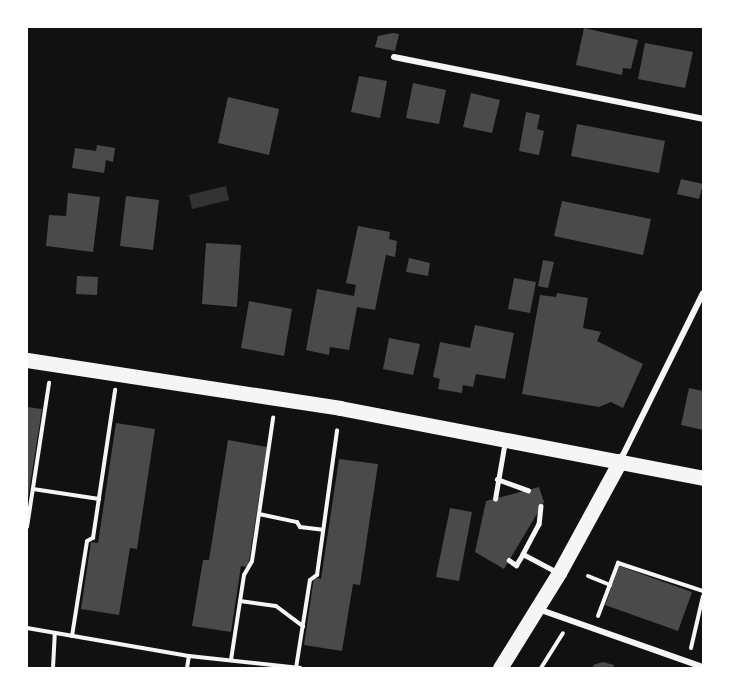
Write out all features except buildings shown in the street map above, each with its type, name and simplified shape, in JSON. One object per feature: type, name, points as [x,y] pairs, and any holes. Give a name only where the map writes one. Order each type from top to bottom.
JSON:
[{"type":"main road","points":[[27,360],[340,408],[703,478]]},
{"type":"main road","points":[[500,668],[560,573],[620,461]]},
{"type":"street","points":[[394,57],[703,119]]},
{"type":"street","points":[[620,461],[703,293]]},
{"type":"street","points":[[538,609],[703,666]]},
{"type":"lane","points":[[495,499],[505,438]]},
{"type":"lane","points":[[497,479],[528,490]]},
{"type":"lane","points":[[509,560],[516,565],[523,554],[539,524],[542,506]]},
{"type":"lane","points":[[523,554],[560,573]]},
{"type":"path","points":[[72,636],[87,541],[93,538],[118,373]]},
{"type":"path","points":[[27,527],[49,383]]},
{"type":"path","points":[[231,660],[244,575],[252,561],[273,418]]},
{"type":"path","points":[[27,628],[189,656],[298,668],[310,580],[317,575],[337,430]]},
{"type":"path","points":[[33,489],[99,499]]},
{"type":"path","points":[[259,514],[297,522],[300,527],[323,530]]},
{"type":"path","points":[[593,628],[618,563],[703,591]]},
{"type":"path","points":[[588,576],[610,585]]},
{"type":"path","points":[[688,661],[703,596]]},
{"type":"path","points":[[240,601],[276,606],[303,626]]},
{"type":"path","points":[[541,668],[570,620]]},
{"type":"path","points":[[53,668],[55,633]]},
{"type":"path","points":[[187,668],[189,656]]},
{"type":"shaded area","points":[[226,186],[229,200],[192,209],[189,195]]}]
